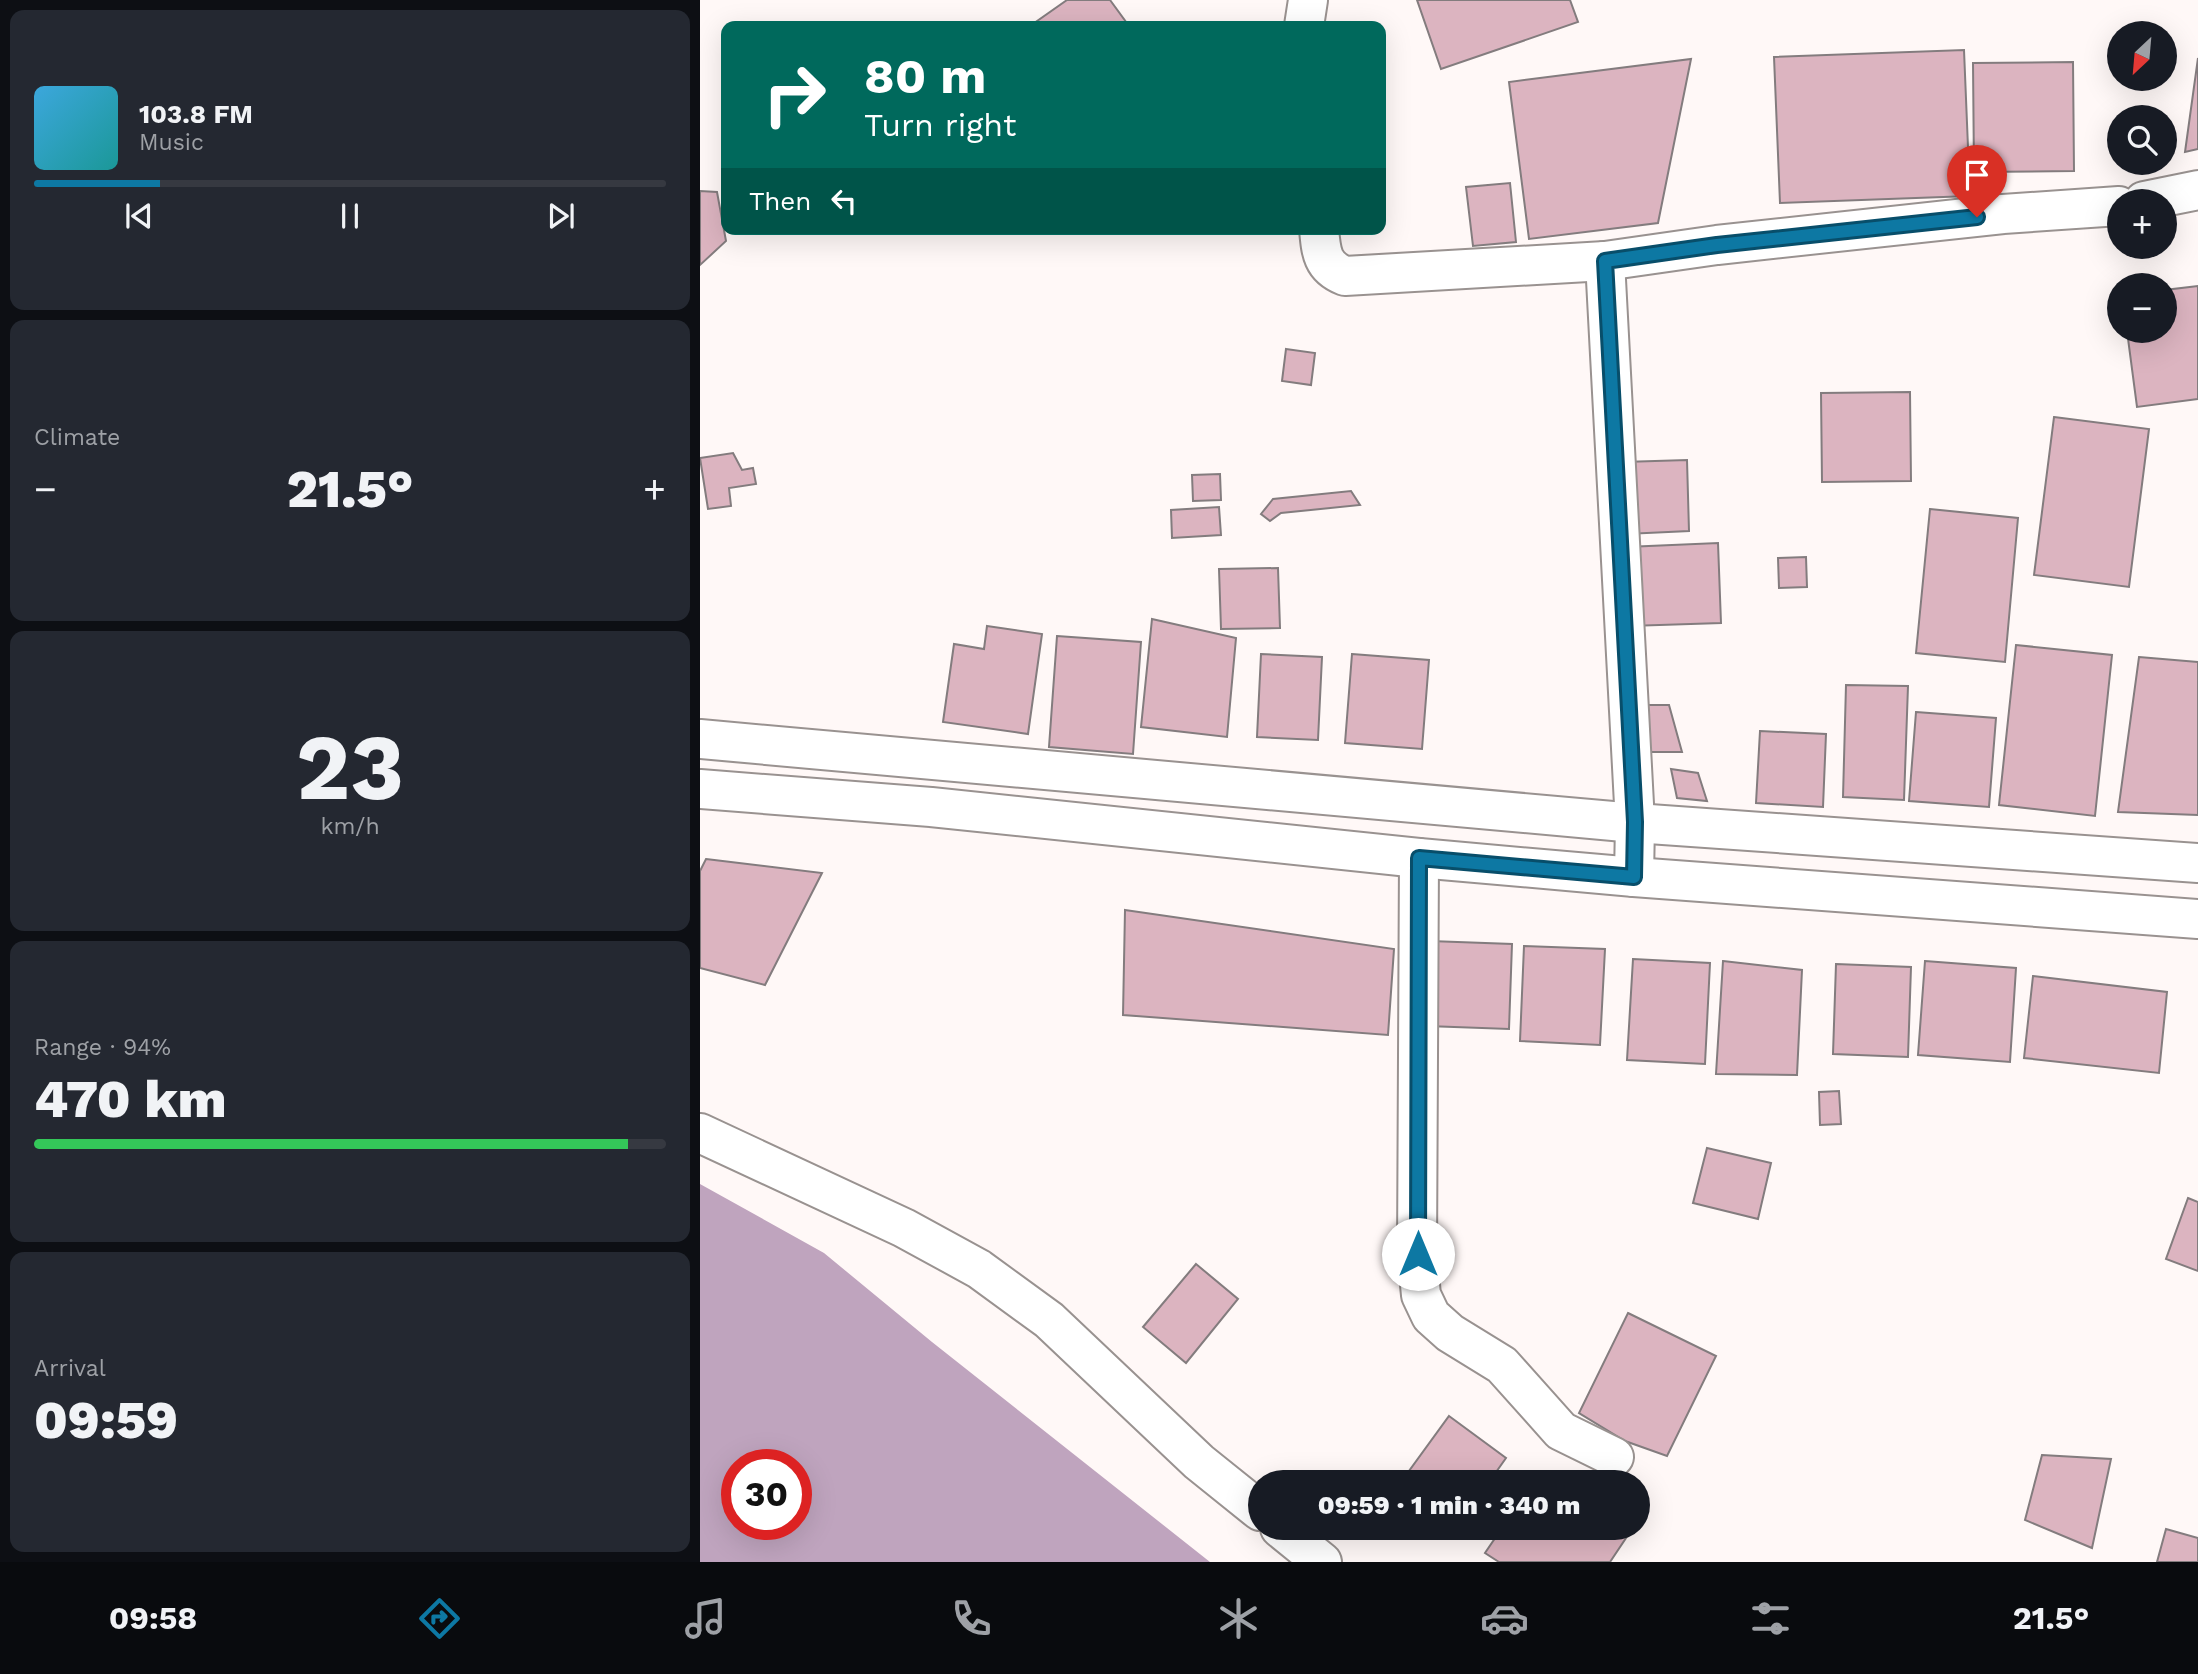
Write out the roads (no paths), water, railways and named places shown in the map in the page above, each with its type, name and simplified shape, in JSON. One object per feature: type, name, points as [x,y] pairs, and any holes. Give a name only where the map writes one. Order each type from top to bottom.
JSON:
[{"type":"main road","points":[[1305,21],[1308,0]]},
{"type":"main road","points":[[2177,194],[2198,190]]},
{"type":"main road","points":[[1320,235],[1321,252],[1327,267],[1345,276],[1605,261],[1785,237],[2003,214],[2107,207]]},
{"type":"main road","points":[[1605,261],[1635,822],[1634,877]]},
{"type":"main road","points":[[700,739],[1635,822],[2198,863]]},
{"type":"main road","points":[[700,789],[931,807],[1419,858],[1634,877],[2198,919]]},
{"type":"main road","points":[[1419,858],[1418,1254],[1421,1295],[1431,1316],[1450,1333],[1502,1364],[1561,1431],[1614,1457]]},
{"type":"main road","points":[[700,1133],[904,1228],[979,1269],[1049,1320],[1199,1462],[1248,1501]]},
{"type":"main road","points":[[1295,1540],[1322,1562]]}]
